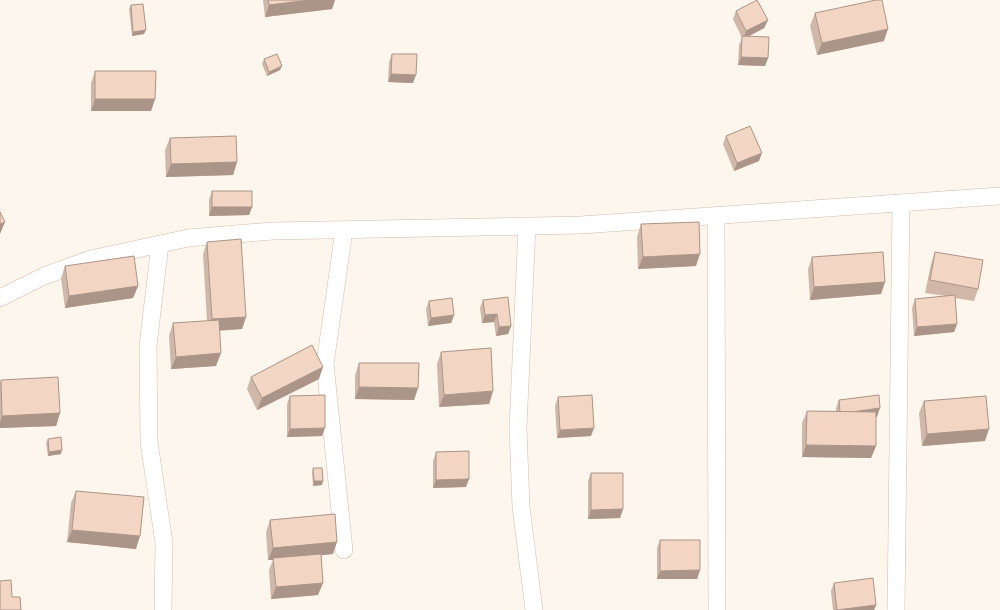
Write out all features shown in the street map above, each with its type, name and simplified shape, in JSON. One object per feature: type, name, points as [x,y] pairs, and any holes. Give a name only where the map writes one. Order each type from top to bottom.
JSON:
[{"type":"street","points":[[0,298],[44,276],[91,259],[188,238],[273,231],[581,225],[1000,196]]},
{"type":"street","points":[[896,610],[901,203]]},
{"type":"street","points":[[716,216],[717,610]]},
{"type":"street","points":[[527,226],[518,428],[521,507],[534,610]]},
{"type":"street","points":[[344,230],[326,364],[344,550]]},
{"type":"street","points":[[160,244],[148,346],[149,442],[164,543],[163,610]]},
{"type":"building","points":[[268,0],[309,0],[269,5]]},
{"type":"building","points":[[757,0],[768,20],[746,31],[736,11]]},
{"type":"building","points":[[882,0],[888,29],[822,43],[815,13]]},
{"type":"building","points":[[143,4],[146,30],[133,32],[131,5]]},
{"type":"building","points":[[742,36],[769,37],[768,58],[741,57]]},
{"type":"building","points":[[277,54],[282,66],[269,72],[264,59]]},
{"type":"building","points":[[392,54],[417,54],[416,75],[391,74]]},
{"type":"building","points":[[95,71],[156,71],[155,99],[95,99]]},
{"type":"building","points":[[750,126],[762,153],[737,163],[726,136]]},
{"type":"building","points":[[236,136],[237,162],[171,164],[170,138]]},
{"type":"building","points":[[212,191],[252,191],[252,207],[212,207]]},
{"type":"building","points":[[0,212],[5,222],[0,224]]},
{"type":"building","points":[[699,222],[700,254],[643,257],[641,224]]},
{"type":"building","points":[[241,239],[246,317],[212,319],[207,242]]},
{"type":"building","points":[[883,252],[885,282],[814,287],[812,257]]},
{"type":"building","points":[[935,252],[983,260],[978,289],[930,280]]},
{"type":"building","points":[[134,256],[138,286],[69,296],[65,266]]},
{"type":"building","points":[[955,295],[957,324],[917,327],[915,299]]},
{"type":"building","points":[[508,297],[511,326],[499,327],[497,314],[485,315],[483,300]]},
{"type":"building","points":[[452,298],[454,315],[431,318],[429,301]]},
{"type":"building","points":[[219,320],[221,353],[176,357],[173,323]]},
{"type":"building","points":[[312,345],[323,367],[262,398],[251,377]]},
{"type":"building","points":[[491,348],[493,391],[444,395],[441,352]]},
{"type":"building","points":[[359,363],[419,363],[418,388],[359,387]]},
{"type":"building","points":[[58,377],[60,413],[2,416],[1,380]]},
{"type":"building","points":[[325,395],[325,428],[290,429],[290,396]]},
{"type":"building","points":[[592,395],[594,428],[560,430],[558,397]]},
{"type":"building","points":[[879,395],[880,408],[840,412],[839,400]]},
{"type":"building","points":[[986,396],[989,429],[927,434],[924,401]]},
{"type":"building","points":[[807,411],[876,412],[876,446],[806,445]]},
{"type":"building","points":[[61,437],[62,450],[49,452],[48,439]]},
{"type":"building","points":[[469,451],[469,479],[436,480],[436,452]]},
{"type":"building","points":[[313,468],[322,468],[323,481],[314,481]]},
{"type":"building","points":[[591,473],[623,473],[623,509],[591,510]]},
{"type":"building","points":[[76,491],[144,497],[140,536],[72,530]]},
{"type":"building","points":[[335,514],[337,542],[273,548],[270,520]]},
{"type":"building","points":[[660,540],[700,540],[700,570],[660,571]]},
{"type":"building","points":[[321,554],[323,583],[276,587],[273,558]]},
{"type":"building","points":[[873,578],[876,605],[837,610],[834,583]]},
{"type":"building","points":[[11,580],[12,597],[20,597],[21,610],[0,610],[0,581]]}]
